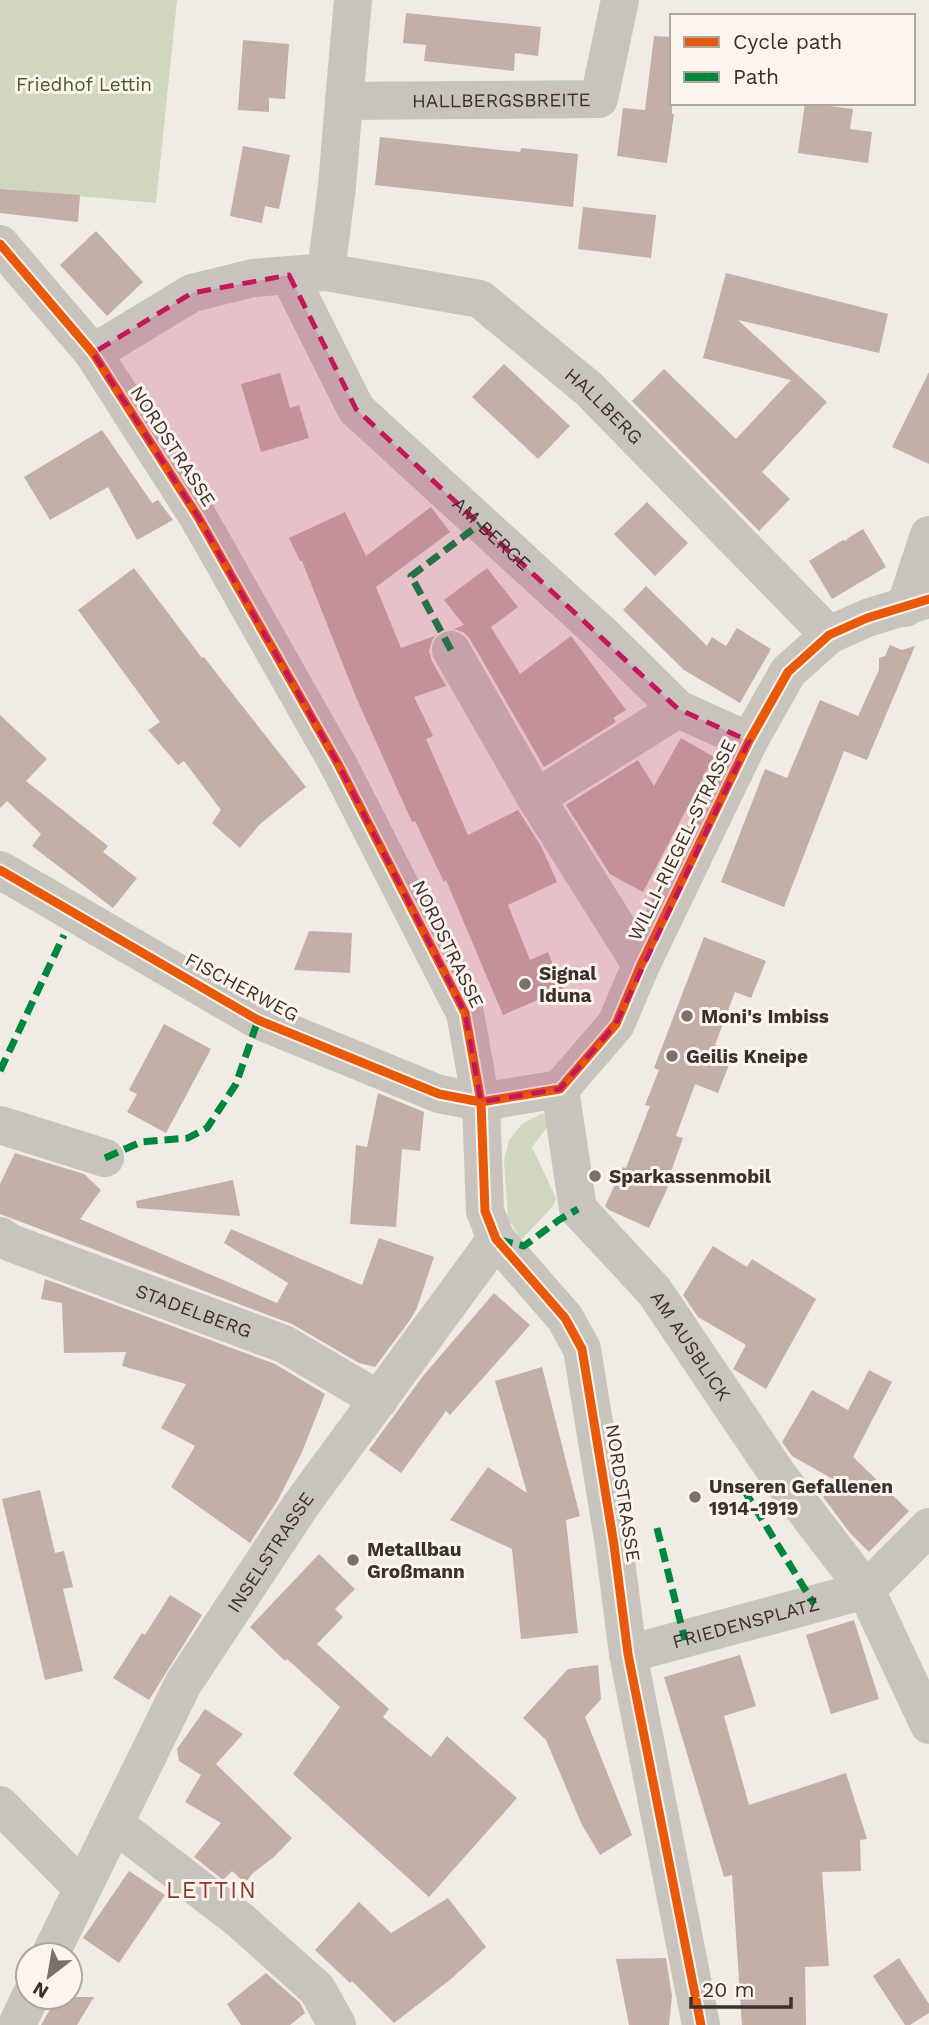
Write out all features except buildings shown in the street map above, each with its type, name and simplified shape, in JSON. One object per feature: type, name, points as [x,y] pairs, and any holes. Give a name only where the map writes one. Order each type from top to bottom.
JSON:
[{"type":"street","points":[[326,272],[337,186],[354,0]]},
{"type":"street","name":"HALLBERGSBREITE","points":[[344,101],[599,100],[620,0]]},
{"type":"street","name":"NORDSTRASSE","points":[[0,244],[93,354],[198,517],[349,785],[465,1013],[481,1102],[485,1211],[496,1239],[565,1318],[582,1349],[614,1545],[628,1654],[701,2025]]},
{"type":"street","name":"HALLBERG","points":[[93,354],[192,293],[253,278],[326,272],[480,299],[589,389],[829,635]]},
{"type":"street","name":"AM BERGE","points":[[289,275],[356,408],[604,636],[678,709],[749,741]]},
{"type":"street","name":"WILLI-RIEGEL-STRASSE","points":[[560,1089],[616,1024],[641,965],[749,741],[788,672],[829,635],[867,618],[917,603],[929,535]]},
{"type":"street","points":[[451,650],[536,798],[641,965]]},
{"type":"street","points":[[536,798],[678,709]]},
{"type":"street","name":"FISCHERWEG","points":[[0,870],[258,1020],[439,1094],[481,1102]]},
{"type":"street","points":[[481,1102],[560,1089]]},
{"type":"street","name":"AM AUSBLICK","points":[[560,1089],[578,1209],[655,1292],[778,1475],[866,1590],[929,1725]]},
{"type":"street","points":[[0,1125],[105,1158]]},
{"type":"street","name":"STADELBERG","points":[[0,1236],[11,1243],[284,1344],[379,1400]]},
{"type":"street","name":"INSELSTRASSE","points":[[57,1941],[183,1684],[301,1505],[496,1239]]},
{"type":"street","points":[[866,1590],[929,1527]]},
{"type":"street","name":"FRIEDENSPLATZ","points":[[628,1654],[866,1590]]},
{"type":"street","points":[[0,1805],[82,1888]]},
{"type":"street","points":[[116,1824],[241,1921],[317,1989],[337,2025]]},
{"type":"highlighted area","points":[[289,275],[356,409],[678,709],[749,741],[616,1024],[560,1089],[481,1102],[465,1013],[338,764],[198,517],[93,353],[192,293]]},
{"type":"green space","name":"Friedhof Lettin","points":[[0,0],[177,0],[156,203],[0,189]]},
{"type":"green space","points":[[543,1113],[548,1126],[532,1147],[556,1198],[553,1206],[521,1240],[508,1218],[504,1161],[509,1140],[522,1124]]},
{"type":"marked path","points":[[451,650],[411,576],[480,524]]},
{"type":"marked path","points":[[0,1071],[64,935]]},
{"type":"marked path","points":[[105,1158],[141,1142],[188,1138],[207,1128],[236,1084],[258,1020]]},
{"type":"marked path","points":[[499,1240],[524,1246],[578,1209]]},
{"type":"marked path","points":[[744,1490],[814,1604]]},
{"type":"marked path","points":[[657,1528],[685,1640]]},
{"type":"cycle path","points":[[0,244],[93,353],[198,517],[338,764],[465,1013],[481,1102],[485,1211],[496,1239],[565,1318],[582,1349],[614,1545],[628,1654],[701,2025]]},
{"type":"cycle path","points":[[0,870],[258,1020],[439,1094],[481,1102],[560,1089],[616,1024],[641,965],[749,741],[788,672],[829,635],[867,618],[929,599]]},
{"type":"place","name":"Signal Iduna","points":[[525,984]]},
{"type":"place","name":"Moni's Imbiss","points":[[687,1016]]},
{"type":"place","name":"Geilis Kneipe","points":[[672,1056]]},
{"type":"place","name":"Sparkassenmobil","points":[[595,1176]]},
{"type":"place","name":"Unseren Gefallenen 1914-1919","points":[[695,1497]]},
{"type":"place","name":"Metallbau Großmann","points":[[353,1560]]},
{"type":"district","name":"LETTIN","points":[[212,1890]]}]
